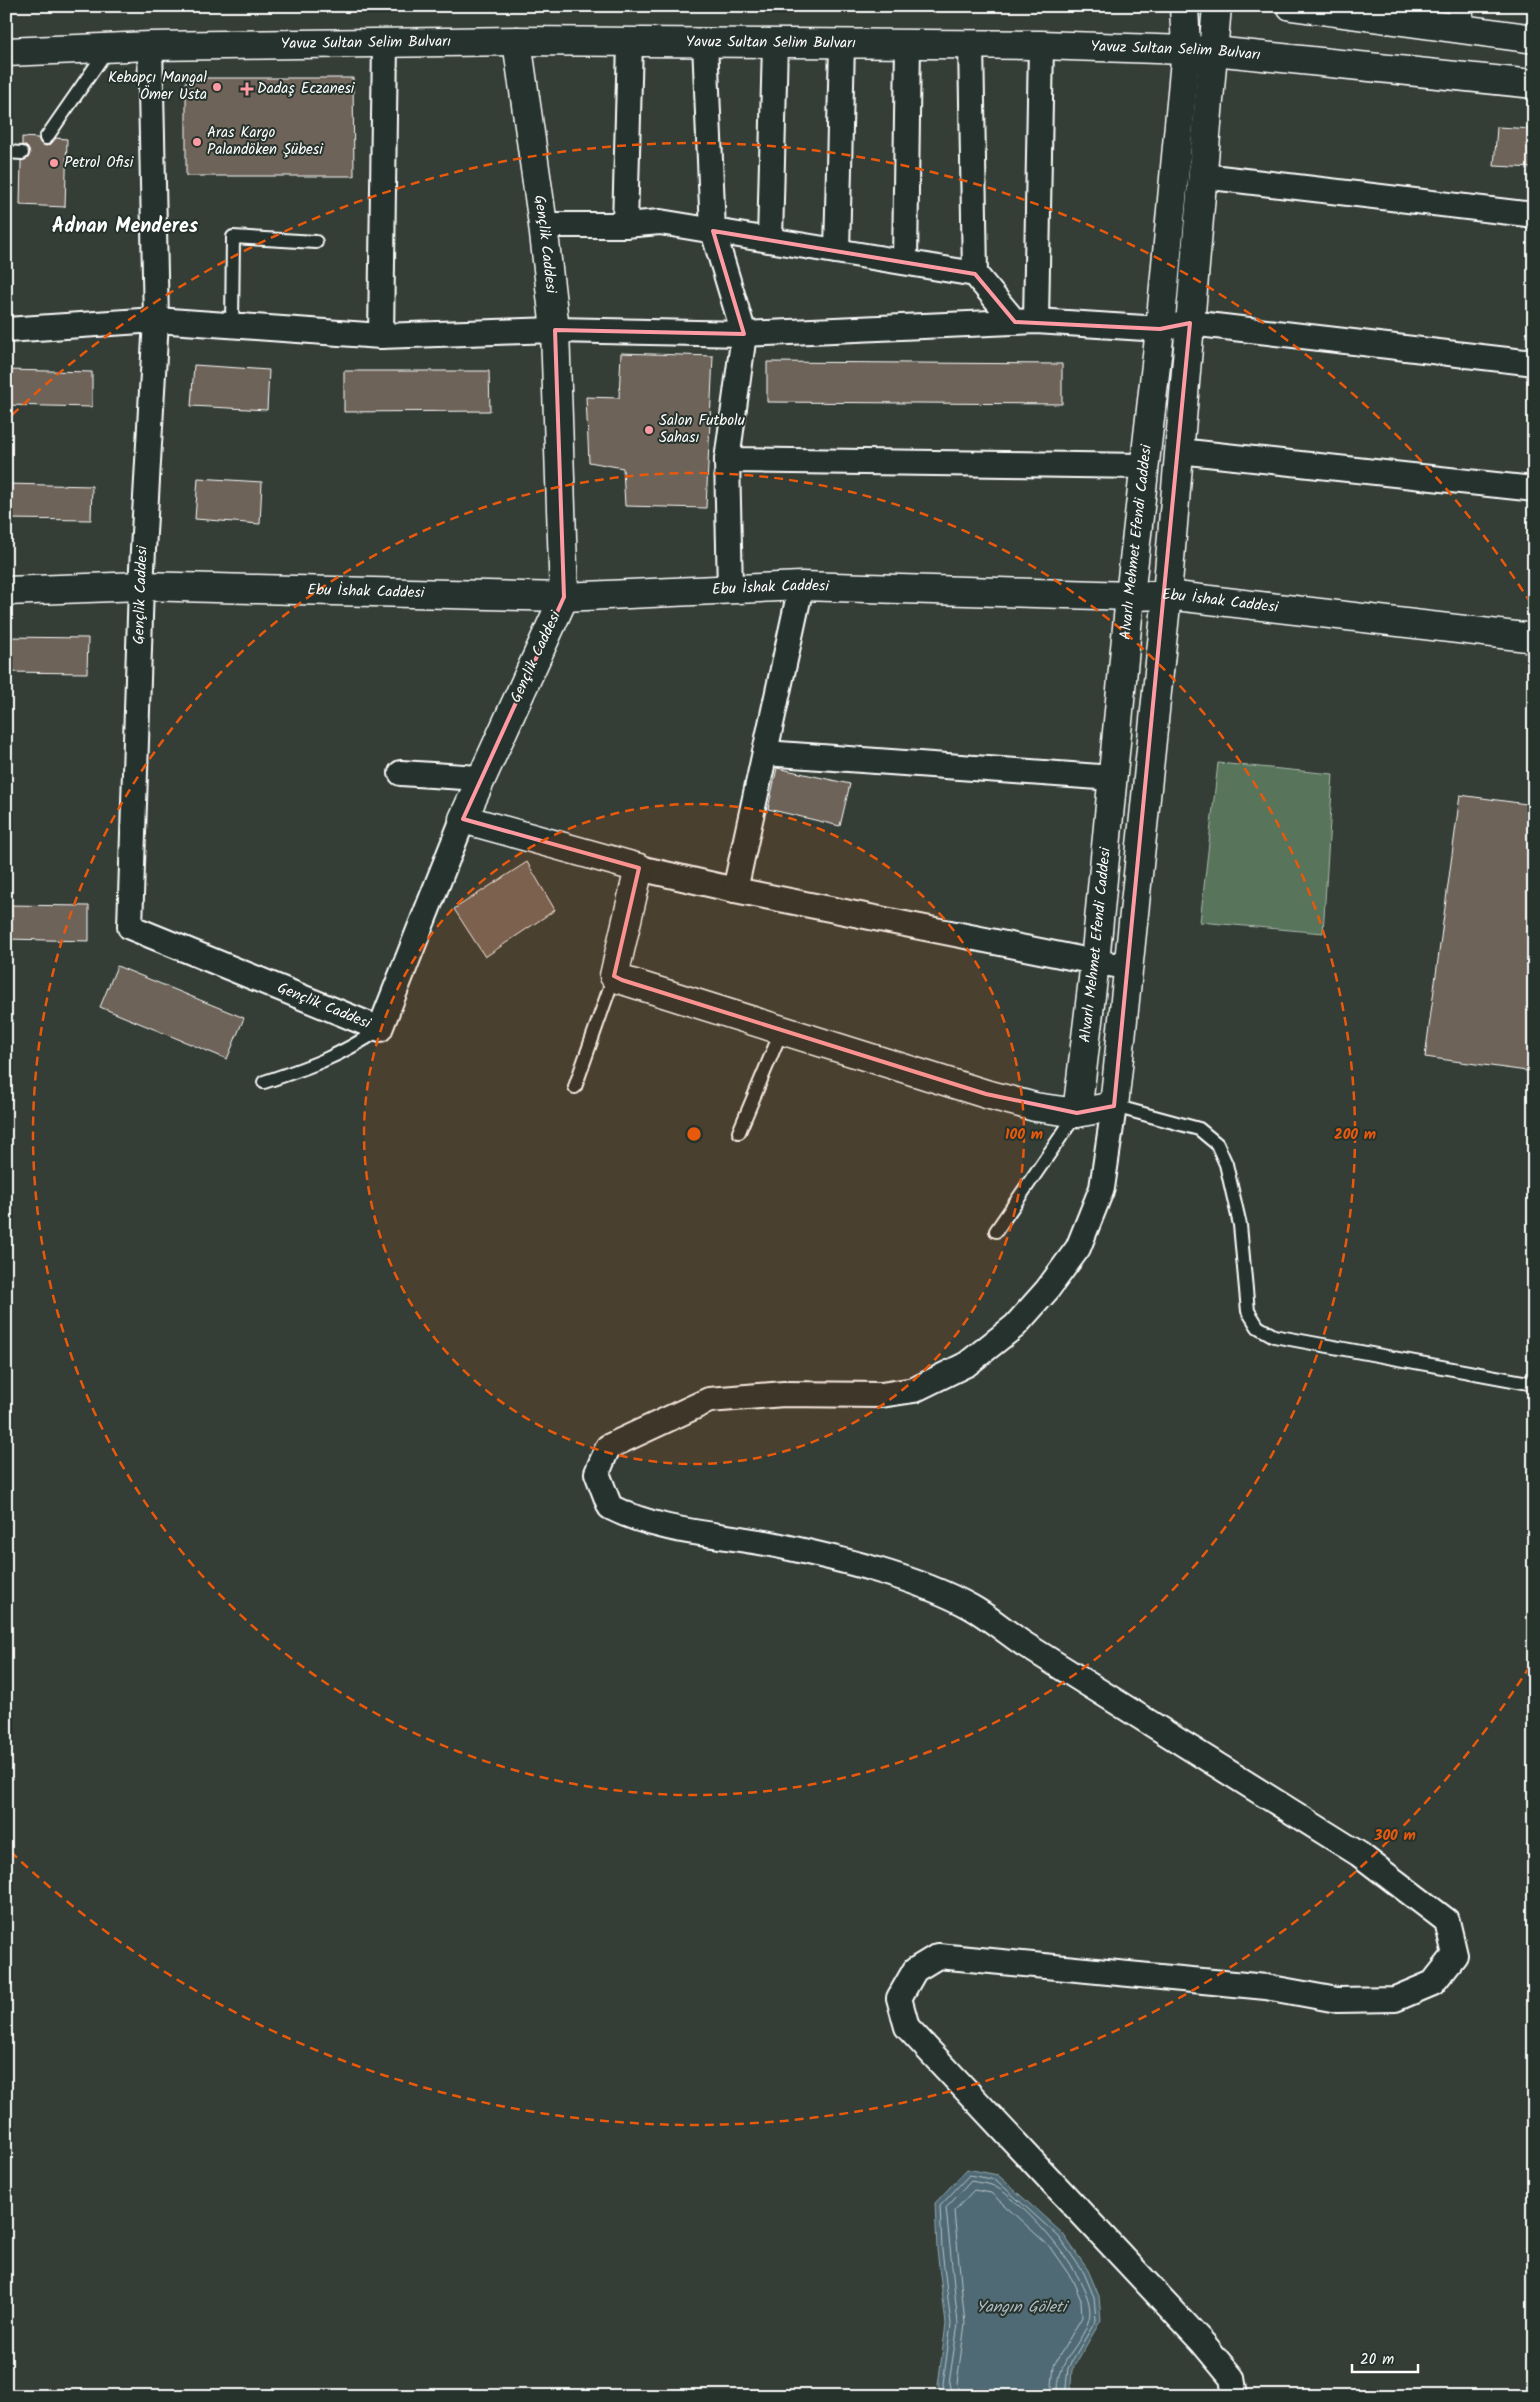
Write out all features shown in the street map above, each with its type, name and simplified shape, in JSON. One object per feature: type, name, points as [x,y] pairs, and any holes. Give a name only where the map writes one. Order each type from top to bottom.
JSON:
[{"type":"street","name":"Alvarlı Mehmet Efendi Caddesi","points":[[1076,1113],[1095,962],[1130,596],[1160,329],[1186,49],[1184,6]]},
{"type":"street","points":[[1217,6],[1167,595],[1114,1106],[1102,1188],[1078,1248],[1047,1290],[1015,1326],[967,1364],[914,1390],[881,1395],[784,1394],[709,1400],[608,1446],[597,1473],[610,1507],[629,1516],[691,1532],[776,1545],[900,1577],[971,1607],[1024,1644],[1359,1854],[1446,1922],[1455,1955],[1433,1983],[1395,1999],[1337,2000],[1266,1987],[938,1956],[915,1970],[899,1998],[907,2028],[1203,2343],[1232,2378],[1235,2396]]},
{"type":"street","points":[[1291,6],[1460,18],[1534,39]]},
{"type":"street","name":"Yavuz Sultan Selim Bulvarı","points":[[6,52],[150,46],[517,41],[1041,44],[1214,50],[1534,84]]},
{"type":"street","name":"Gençlik Caddesi","points":[[150,46],[156,320],[141,586],[130,926],[380,1029],[480,778],[564,597],[555,330],[543,225],[517,41]]},
{"type":"street","points":[[381,336],[385,43]]},
{"type":"street","points":[[625,225],[630,43]]},
{"type":"street","points":[[705,43],[712,231],[744,334],[727,460],[730,589]]},
{"type":"street","points":[[770,240],[775,43]]},
{"type":"street","points":[[837,251],[842,44]]},
{"type":"street","points":[[906,262],[908,44]]},
{"type":"street","points":[[971,44],[975,274]]},
{"type":"street","points":[[1025,321],[1041,44]]},
{"type":"street","points":[[1203,176],[1534,215]]},
{"type":"street","points":[[543,225],[625,225],[660,222],[975,274],[1025,321]]},
{"type":"street","points":[[6,330],[156,320],[381,336],[555,330],[744,334],[1025,321],[1160,329],[1190,323],[1534,364]]},
{"type":"street","points":[[1179,451],[1534,489]]},
{"type":"street","points":[[727,460],[1144,466]]},
{"type":"street","name":"Ebu İshak Caddesi","points":[[6,591],[141,586],[564,597],[801,586],[1130,596],[1167,595],[1534,638]]},
{"type":"street","points":[[735,890],[801,586]]},
{"type":"street","points":[[765,753],[1113,778]]},
{"type":"street","points":[[401,773],[480,778]]},
{"type":"street","points":[[463,819],[639,868],[735,890],[1128,967]]},
{"type":"street","points":[[639,868],[614,976],[781,1032],[1035,1107],[1076,1113],[1114,1106]]},
{"type":"lane","points":[[46,138],[108,48]]},
{"type":"lane","points":[[6,152],[22,153]]},
{"type":"lane","points":[[232,325],[233,237],[316,242]]},
{"type":"lane","points":[[574,1087],[614,976]]},
{"type":"lane","points":[[264,1082],[319,1064],[352,1048],[380,1029]]},
{"type":"lane","points":[[739,1132],[781,1032]]},
{"type":"lane","points":[[1114,1106],[1199,1129],[1217,1144],[1226,1164],[1240,1226],[1248,1312],[1258,1327],[1274,1336],[1534,1384]]},
{"type":"lane","points":[[996,1231],[1076,1113]]},
{"type":"highlighted area","points":[[713,231],[975,274],[1015,322],[1160,329],[1190,323],[1114,1106],[1077,1113],[986,1094],[622,980],[614,976],[639,868],[463,819],[564,597],[555,330],[744,334]]},
{"type":"green space","points":[[1218,763],[1333,774],[1323,933],[1200,922]]},
{"type":"water","name":"Yangın Göleti","points":[[967,2169],[998,2175],[1063,2234],[1088,2270],[1099,2296],[1101,2320],[1072,2370],[1070,2396],[941,2396],[938,2385],[946,2324],[937,2250],[935,2203]]},
{"type":"building","points":[[186,78],[353,78],[354,176],[186,176]]},
{"type":"building","points":[[1497,127],[1534,129],[1534,168],[1494,166]]},
{"type":"building","points":[[22,137],[38,138],[41,144],[46,146],[50,145],[56,138],[67,139],[65,207],[20,205],[21,161],[28,158],[30,153],[27,147],[22,145]]},
{"type":"building","name":"Salon Futbolu Sahası","points":[[621,353],[713,356],[706,508],[625,506],[623,468],[589,462],[586,397],[619,398]]},
{"type":"building","points":[[767,362],[1062,364],[1062,404],[767,402]]},
{"type":"building","points":[[194,365],[269,370],[267,410],[191,406]]},
{"type":"building","points":[[6,370],[92,372],[92,407],[6,405]]},
{"type":"building","points":[[344,371],[489,371],[490,411],[344,412]]},
{"type":"building","points":[[198,478],[262,482],[260,524],[195,519]]},
{"type":"building","points":[[6,484],[92,486],[91,520],[6,519]]},
{"type":"building","points":[[6,637],[88,638],[87,673],[6,672]]},
{"type":"building","points":[[777,768],[850,784],[840,826],[768,809]]},
{"type":"building","points":[[1460,795],[1534,805],[1534,1072],[1425,1057]]},
{"type":"building","points":[[527,862],[555,910],[485,957],[454,909]]},
{"type":"building","points":[[6,905],[89,906],[89,941],[6,939]]},
{"type":"building","points":[[117,966],[244,1018],[227,1059],[100,1007]]},
{"type":"place","name":"Kebapçı Mangal Ömer Usta","points":[[217,87]]},
{"type":"place","name":"Dadaş Eczanesi","points":[[247,89]]},
{"type":"place","name":"Aras Kargo Palandöken Şübesi","points":[[197,142]]},
{"type":"place","name":"Petrol Ofisi","points":[[54,163]]},
{"type":"place","name":"Salon Futbolu Sahası","points":[[649,430]]},
{"type":"district","name":"Adnan Menderes","points":[[125,227]]}]
